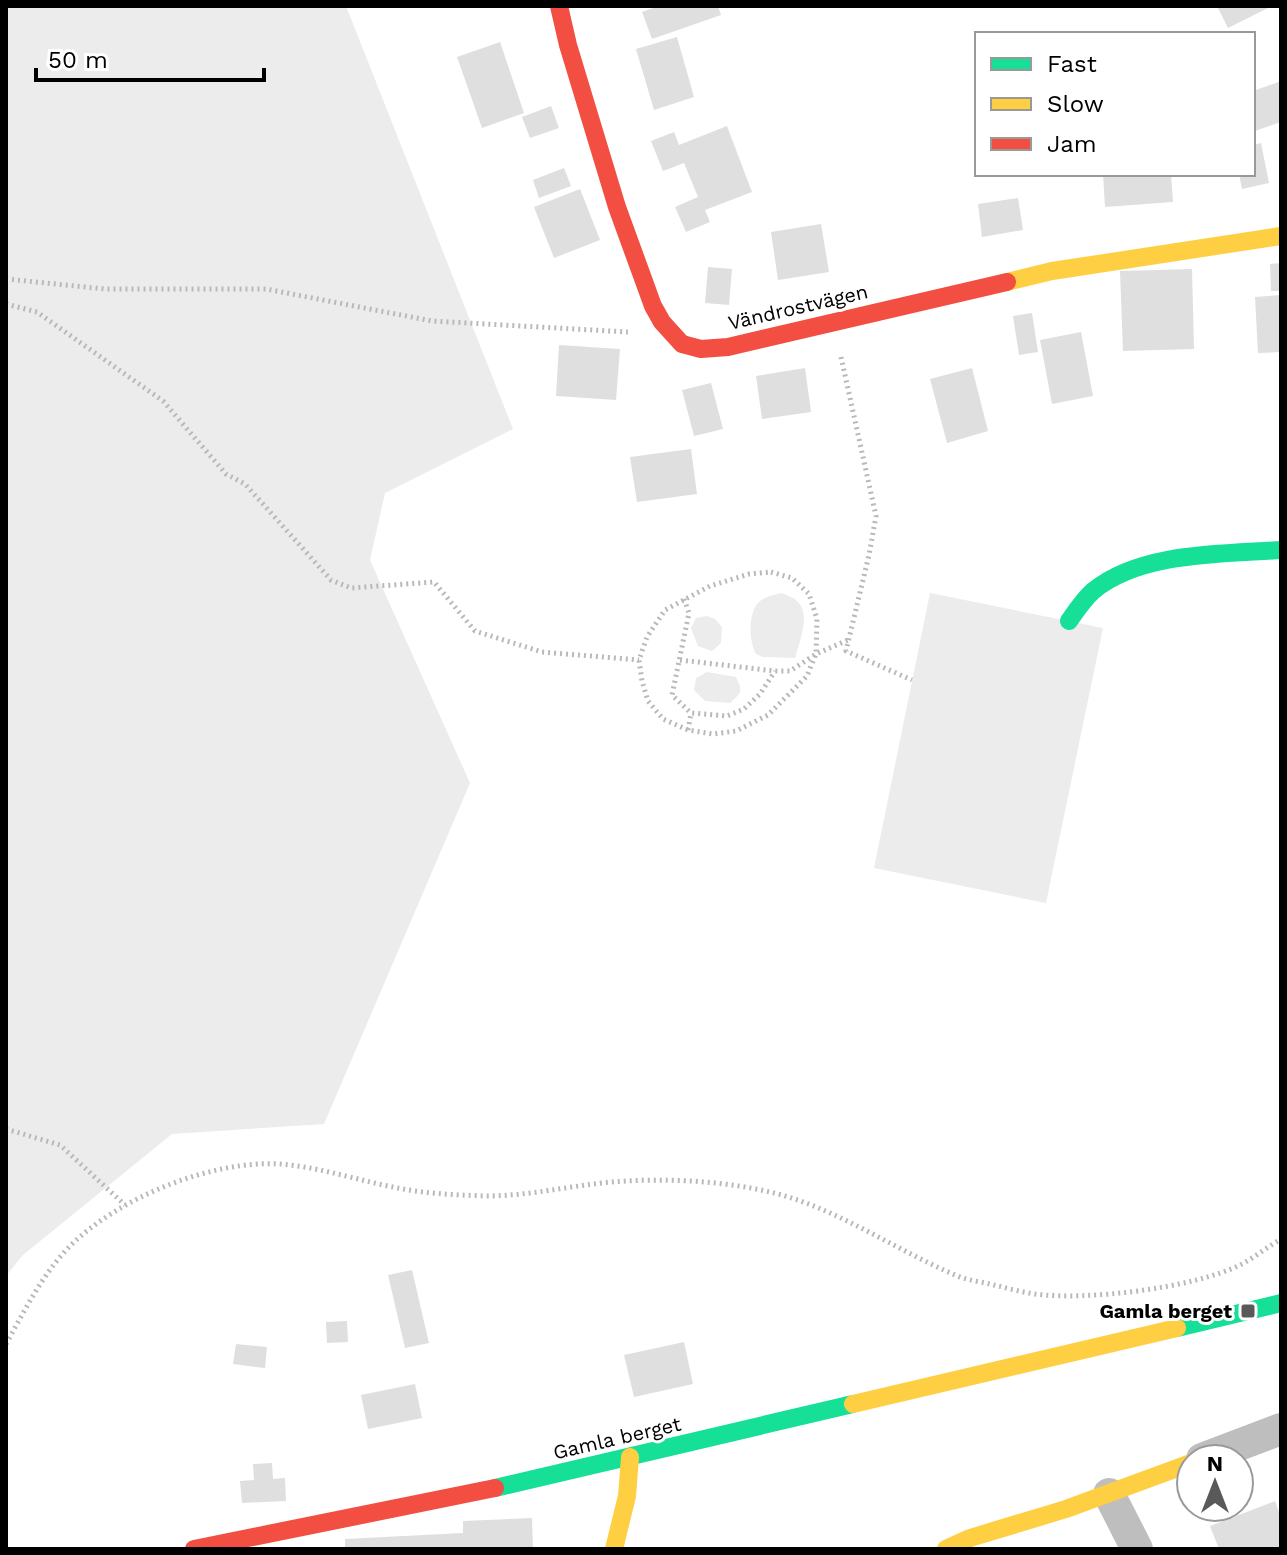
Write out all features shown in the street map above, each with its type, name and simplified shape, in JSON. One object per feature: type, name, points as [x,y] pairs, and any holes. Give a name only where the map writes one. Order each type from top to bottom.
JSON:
[{"type":"street","points":[[559,6],[617,207],[653,306],[672,335]]},
{"type":"street","name":"Vändrostvägen","points":[[672,335],[692,348],[728,347],[1052,271],[1281,236]]},
{"type":"street","points":[[1069,621],[1092,592],[1119,572],[1182,557],[1281,550]]},
{"type":"street","name":"Gamla berget","points":[[194,1549],[529,1481],[1281,1303]]},
{"type":"street","points":[[1244,1443],[1281,1429]]},
{"type":"street","points":[[614,1549],[627,1496],[630,1457]]},
{"type":"street","points":[[946,1549],[970,1538],[1066,1509],[1175,1469]]},
{"type":"street","points":[[1109,1494],[1137,1549]]},
{"type":"path","points":[[6,279],[105,289],[266,289],[432,321],[672,335]]},
{"type":"path","points":[[6,304],[37,312],[163,401],[226,474],[245,484],[331,580],[351,588],[434,582],[475,631],[542,652],[639,660]]},
{"type":"path","points":[[836,320],[843,371],[876,516],[846,651],[912,680]]},
{"type":"path","points":[[771,572],[792,578],[809,594],[817,619],[816,654],[807,676],[768,715],[736,731],[713,734],[688,730],[663,719],[648,701],[639,660],[647,637],[665,610],[684,599],[710,586],[749,574],[771,572]]},
{"type":"path","points":[[684,599],[689,613],[672,695],[691,713],[727,716],[744,709],[760,694],[775,671]]},
{"type":"path","points":[[680,660],[790,671],[816,654],[848,640]]},
{"type":"path","points":[[688,730],[691,713]]},
{"type":"path","points":[[6,1129],[60,1145],[125,1205]]},
{"type":"path","points":[[6,1344],[43,1280],[71,1245],[125,1205],[168,1185],[247,1165],[281,1164],[442,1195],[492,1196],[613,1182],[698,1181],[772,1193],[825,1211],[963,1278],[1036,1294],[1074,1296],[1123,1293],[1192,1281],[1240,1265],[1281,1239]]},
{"type":"shaded area","points":[[6,6],[346,6],[513,429],[385,493],[370,560],[470,783],[324,1124],[172,1134],[23,1255],[6,1276]]},
{"type":"shaded area","points":[[781,593],[796,600],[804,614],[795,658],[763,657],[756,654],[752,643],[750,629],[754,609],[765,598]]},
{"type":"shaded area","points":[[930,593],[1103,628],[1046,903],[874,868]]},
{"type":"shaded area","points":[[707,616],[722,627],[721,643],[712,651],[698,646],[691,628],[696,618]]},
{"type":"shaded area","points":[[707,672],[736,677],[739,694],[730,703],[705,701],[694,690],[696,678]]},
{"type":"building","points":[[659,6],[718,6],[721,15],[652,39],[642,12]]},
{"type":"building","points":[[1217,6],[1272,6],[1228,28]]},
{"type":"building","points":[[677,37],[694,97],[654,110],[636,49]]},
{"type":"building","points":[[500,42],[524,113],[482,128],[457,57]]},
{"type":"building","points":[[1281,81],[1281,122],[1255,131],[1255,90]]},
{"type":"building","points":[[551,106],[559,128],[530,138],[522,117]]},
{"type":"building","points":[[727,126],[752,192],[705,210],[710,222],[686,232],[675,207],[698,197],[684,163],[663,171],[651,141],[674,132],[679,145]]},
{"type":"building","points":[[1261,143],[1269,183],[1242,189],[1239,176],[1255,176],[1255,144]]},
{"type":"building","points":[[564,168],[571,186],[539,198],[533,180]]},
{"type":"building","points":[[1103,176],[1171,176],[1173,202],[1105,207]]},
{"type":"building","points":[[580,189],[600,240],[554,258],[534,207]]},
{"type":"building","points":[[1018,198],[1023,230],[982,237],[978,204]]},
{"type":"building","points":[[821,224],[829,272],[778,280],[771,232]]},
{"type":"building","points":[[1281,263],[1281,291],[1271,291],[1270,264]]},
{"type":"building","points":[[708,267],[732,269],[729,305],[705,303]]},
{"type":"building","points":[[1192,269],[1194,349],[1123,351],[1120,271]]},
{"type":"building","points":[[1281,295],[1281,352],[1258,353],[1255,297]]},
{"type":"building","points":[[1032,313],[1038,352],[1019,355],[1013,316]]},
{"type":"building","points":[[1081,332],[1093,396],[1052,404],[1040,340]]},
{"type":"building","points":[[559,345],[620,349],[616,400],[556,396]]},
{"type":"building","points":[[805,368],[811,412],[762,419],[756,376]]},
{"type":"building","points":[[972,368],[988,431],[947,443],[930,379]]},
{"type":"building","points":[[711,383],[723,429],[694,436],[682,390]]},
{"type":"building","points":[[691,449],[697,494],[637,502],[630,457]]},
{"type":"building","points":[[412,1270],[429,1343],[405,1348],[388,1275]]},
{"type":"building","points":[[347,1321],[348,1342],[327,1343],[326,1322]]},
{"type":"building","points":[[684,1342],[693,1384],[634,1397],[624,1355]]},
{"type":"building","points":[[236,1344],[267,1347],[265,1368],[233,1364]]},
{"type":"building","points":[[415,1384],[422,1418],[368,1429],[361,1395]]},
{"type":"building","points":[[272,1463],[273,1479],[285,1478],[286,1501],[242,1503],[240,1481],[254,1480],[253,1464]]},
{"type":"building","points":[[1275,1501],[1281,1517],[1281,1549],[1219,1549],[1210,1526],[1218,1523],[1255,1523],[1255,1509]]},
{"type":"building","points":[[532,1518],[533,1549],[345,1549],[345,1539],[463,1533],[463,1521]]},
{"type":"traffic: fast","points":[[1069,621],[1093,591],[1112,578],[1134,569],[1182,557],[1281,550]]},
{"type":"traffic: fast","points":[[1177,1328],[1281,1303]]},
{"type":"traffic: fast","points":[[495,1488],[853,1404]]},
{"type":"traffic: slow","points":[[1007,282],[1052,271],[1281,236]]},
{"type":"traffic: slow","points":[[853,1404],[1177,1328]]},
{"type":"traffic: slow","points":[[614,1549],[627,1496],[630,1457]]},
{"type":"traffic: slow","points":[[946,1549],[970,1538],[1066,1509],[1175,1469]]},
{"type":"traffic: jam","points":[[559,6],[617,207],[653,306],[662,322],[682,344],[701,349],[728,347],[1007,282]]},
{"type":"traffic: jam","points":[[194,1549],[495,1488]]},
{"type":"place","name":"Gamla berget","points":[[1248,1311]]}]
